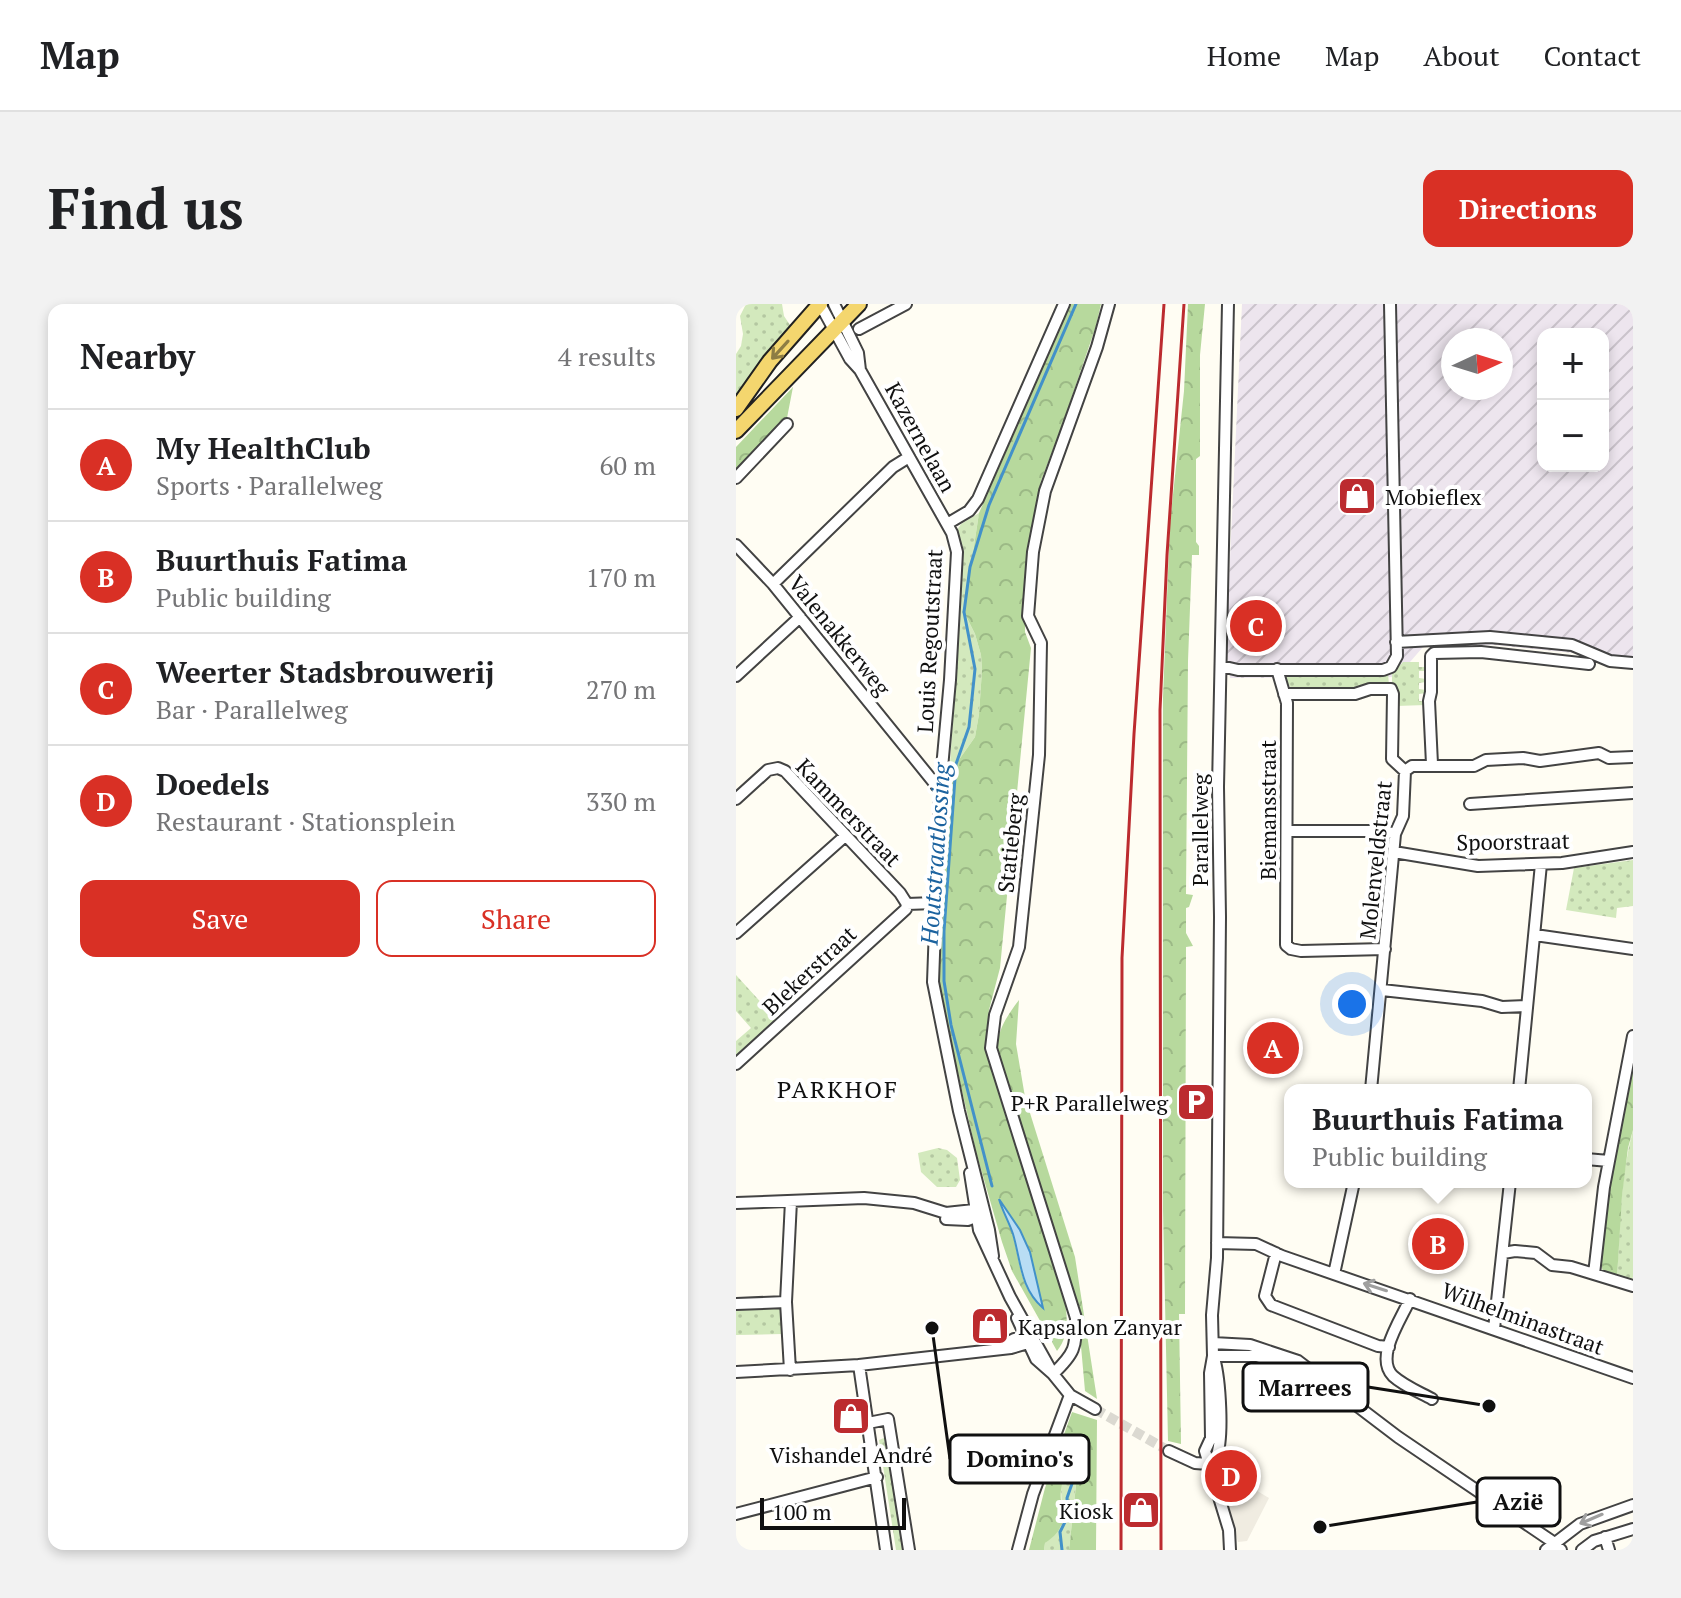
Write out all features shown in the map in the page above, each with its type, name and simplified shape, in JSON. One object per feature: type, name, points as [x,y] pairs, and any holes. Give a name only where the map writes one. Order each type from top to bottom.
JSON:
[{"type":"main road","points":[[736,409],[770,361],[820,304]]},
{"type":"main road","points":[[736,431],[859,304]]},
{"type":"street","name":"Kazernelaan","points":[[820,304],[839,326]]},
{"type":"street","name":"Kazernelaan","points":[[834,304],[850,359],[860,370],[947,524]]},
{"type":"street","points":[[859,329],[906,304]]},
{"type":"street","name":"Louis Regoutstraat","points":[[1064,304],[978,499],[969,511],[947,524],[954,540],[957,564],[940,790],[932,964],[934,999],[978,1213],[993,1256],[1025,1339],[1070,1395],[1095,1409]]},
{"type":"street","name":"Statieberg","points":[[1053,1374],[1073,1354],[1076,1318],[991,1048],[995,1015],[1019,947],[1039,755],[1041,643],[1028,616],[1033,552],[1045,491],[1097,347],[1109,304]]},
{"type":"street","name":"Parallelweg","points":[[1213,1356],[1219,1378],[1220,1444],[1216,1458],[1208,1464],[1205,1451],[1211,1438],[1210,1373],[1217,1243],[1221,666],[1228,304]]},
{"type":"street","points":[[1221,666],[1238,670],[1383,670],[1391,667],[1397,656],[1390,304]]},
{"type":"street","points":[[736,478],[787,424]]},
{"type":"street","points":[[773,584],[893,467],[909,457]]},
{"type":"street","name":"Valenakkerweg","points":[[736,545],[773,584],[940,790]]},
{"type":"street","points":[[736,676],[800,617]]},
{"type":"street","points":[[1396,642],[1490,637],[1572,645],[1610,661],[1633,663]]},
{"type":"street","points":[[1432,764],[1429,701],[1431,656],[1434,653],[1481,652],[1589,664]]},
{"type":"street","name":"Biemansstraat","points":[[1277,669],[1287,703],[1286,945],[1291,949],[1385,949]]},
{"type":"street","name":"Molenveldstraat","points":[[1284,694],[1355,694],[1370,689],[1391,689],[1392,759],[1405,771],[1403,816],[1395,834],[1372,1084]]},
{"type":"street","points":[[1405,771],[1412,766],[1432,764],[1474,766],[1486,760],[1567,759],[1599,753],[1609,758],[1633,757]]},
{"type":"street","name":"Kammerstraat","points":[[736,799],[768,770],[778,768],[785,771],[907,904]]},
{"type":"street","points":[[1470,804],[1633,793]]},
{"type":"street","points":[[1287,831],[1385,831],[1395,834]]},
{"type":"street","points":[[736,933],[845,836]]},
{"type":"street","name":"Spoorstraat","points":[[1394,852],[1478,866],[1541,864],[1633,852]]},
{"type":"street","points":[[1520,1084],[1541,864]]},
{"type":"street","points":[[907,904],[935,903]]},
{"type":"street","name":"Blekerstraat","points":[[736,1064],[906,909],[907,904]]},
{"type":"street","points":[[1535,935],[1633,949]]},
{"type":"street","points":[[1382,990],[1482,1001],[1502,1007],[1527,1006]]},
{"type":"street","points":[[1594,1274],[1609,1161],[1633,1036]]},
{"type":"street","points":[[1592,1160],[1609,1161]]},
{"type":"street","points":[[1334,1274],[1353,1188]]},
{"type":"street","points":[[1494,1329],[1509,1188]]},
{"type":"street","points":[[736,1203],[864,1198],[903,1202],[945,1219],[978,1213]]},
{"type":"street","points":[[790,1370],[786,1302],[791,1201]]},
{"type":"street","name":"Wilhelminastraat","points":[[1217,1243],[1256,1244],[1633,1378]]},
{"type":"street","points":[[1276,1253],[1265,1296],[1271,1305],[1378,1346],[1389,1347]]},
{"type":"street","points":[[1503,1253],[1536,1253],[1552,1265],[1633,1286]]},
{"type":"street","points":[[1410,1299],[1386,1358],[1392,1375],[1432,1399]]},
{"type":"street","points":[[736,1304],[786,1302]]},
{"type":"street","points":[[736,1372],[859,1365],[996,1349],[1025,1339]]},
{"type":"street","points":[[1213,1343],[1269,1349],[1298,1361],[1428,1459],[1553,1547],[1587,1520],[1633,1505]]},
{"type":"street","points":[[1213,1356],[1257,1356],[1317,1377]]},
{"type":"street","points":[[859,1365],[886,1550]]},
{"type":"street","points":[[1018,1550],[1033,1494],[1070,1395]]},
{"type":"street","points":[[868,1423],[888,1419],[909,1550]]},
{"type":"street","points":[[1169,1451],[1199,1464],[1208,1464],[1229,1530],[1230,1550]]},
{"type":"street","points":[[1181,1457],[1205,1451]]},
{"type":"street","points":[[736,1514],[877,1477]]},
{"type":"street","points":[[1582,1550],[1605,1537],[1633,1529]]},
{"type":"street","points":[[1605,1537],[1609,1550]]},
{"type":"shaded area","points":[[1242,304],[1633,304],[1633,659],[1494,645],[1423,647],[1397,677],[1230,678],[1226,644]]},
{"type":"shaded area","points":[[1221,1470],[1237,1474],[1239,1480],[1269,1498],[1247,1541],[1238,1542],[1216,1479]]},
{"type":"green space","points":[[746,304],[782,304],[784,316],[792,328],[736,401],[736,354],[743,334],[740,316]]},
{"type":"green space","points":[[1071,304],[1101,304],[1041,481],[1033,521],[1025,607],[1025,632],[1031,648],[1000,968],[989,1010],[986,1050],[1063,1291],[1066,1330],[1057,1351],[1012,1271],[1002,1242],[976,1152],[939,982],[950,764],[956,764],[975,737],[979,714],[981,655],[964,612],[979,513]],"holes":[[[1000,1200],[1030,1252],[1042,1306],[1034,1299],[1024,1281]]]},
{"type":"green space","points":[[1188,304],[1205,304],[1200,355],[1200,456],[1196,459],[1196,542],[1199,555],[1192,555],[1188,661],[1186,894],[1193,895],[1186,908],[1186,933],[1193,946],[1186,947],[1185,1314],[1179,1314],[1181,1444],[1168,1441],[1163,1210],[1163,697],[1170,523],[1184,391]]},
{"type":"green space","points":[[793,387],[787,418],[736,473],[736,447]]},
{"type":"green space","points":[[979,513],[964,612],[981,655],[979,714],[975,737],[956,764],[950,764],[963,554],[957,530]]},
{"type":"green space","points":[[1403,662],[1419,662],[1419,667],[1426,667],[1426,671],[1419,671],[1419,678],[1426,679],[1426,682],[1419,683],[1419,689],[1426,690],[1426,693],[1419,694],[1419,701],[1426,701],[1426,705],[1396,706],[1396,686],[1392,686],[1392,674]]},
{"type":"green space","points":[[1388,673],[1389,685],[1363,685],[1354,690],[1351,687],[1302,687],[1293,690],[1284,679],[1284,675]]},
{"type":"green space","points":[[1633,860],[1633,906],[1617,908],[1616,918],[1566,910],[1574,868]]},
{"type":"green space","points":[[736,975],[778,1021],[736,1059],[736,1041],[751,1028],[736,1011]]},
{"type":"green space","points":[[1019,1000],[1016,1044],[1025,1097],[1075,1257],[1097,1399],[1085,1391],[1071,1281],[998,1053],[1000,1032]]},
{"type":"green space","points":[[1633,1062],[1633,1130],[1622,1196],[1617,1278],[1603,1272],[1601,1264],[1611,1176]]},
{"type":"green space","points":[[1633,1130],[1631,1282],[1617,1278],[1623,1185]]},
{"type":"green space","points":[[938,1148],[947,1150],[957,1158],[960,1180],[956,1187],[937,1187],[921,1172],[918,1153]]},
{"type":"green space","points":[[781,1308],[782,1334],[736,1335],[736,1309]]},
{"type":"green space","points":[[1072,1412],[1097,1420],[1096,1550],[1069,1550],[1078,1467],[1075,1454],[1062,1484],[1062,1523],[1045,1543],[1044,1550],[1029,1550],[1045,1488]]},
{"type":"green space","points":[[889,1436],[907,1550],[896,1550],[879,1440]]},
{"type":"green space","points":[[1075,1452],[1078,1467],[1069,1550],[1044,1550],[1045,1543],[1062,1521],[1061,1485]]},
{"type":"water","points":[[999,1199],[1020,1230],[1030,1252],[1043,1308],[1030,1292],[1022,1274],[1013,1234]]},
{"type":"waterway","name":"Houtstraatlossing","points":[[992,1186],[951,1025],[944,981],[944,931],[956,764],[969,727],[975,669],[964,612],[970,567],[989,505],[1076,304]]},
{"type":"waterway","name":"Houtstraatlossing","points":[[1062,1550],[1060,1532],[1068,1516],[1067,1498],[1075,1475],[1075,1452]]},
{"type":"tunnel","points":[[1095,1409],[1169,1451]]},
{"type":"railway","points":[[1121,1550],[1122,958],[1164,304]]},
{"type":"railway","points":[[1161,1550],[1160,710],[1184,304]]},
{"type":"place","name":"Mobieflex","points":[[1357,496]]},
{"type":"place","name":"Weerter Stadsbrouwerij","points":[[1256,626]]},
{"type":"place","name":"My HealthClub","points":[[1273,1048]]},
{"type":"place","name":"P+R Parallelweg","points":[[1196,1102]]},
{"type":"place","name":"Buurthuis Fatima","points":[[1438,1244]]},
{"type":"place","name":"Kapsalon Zanyar","points":[[990,1326]]},
{"type":"place","name":"Domino's","points":[[932,1328]]},
{"type":"place","name":"Marrees","points":[[1489,1406]]},
{"type":"place","name":"Vishandel André","points":[[851,1416]]},
{"type":"place","name":"Doedels","points":[[1231,1476]]},
{"type":"place","name":"Kiosk","points":[[1141,1510]]},
{"type":"place","name":"Azië","points":[[1320,1527]]},
{"type":"district","name":"PARKHOF","points":[[838,1089]]}]
